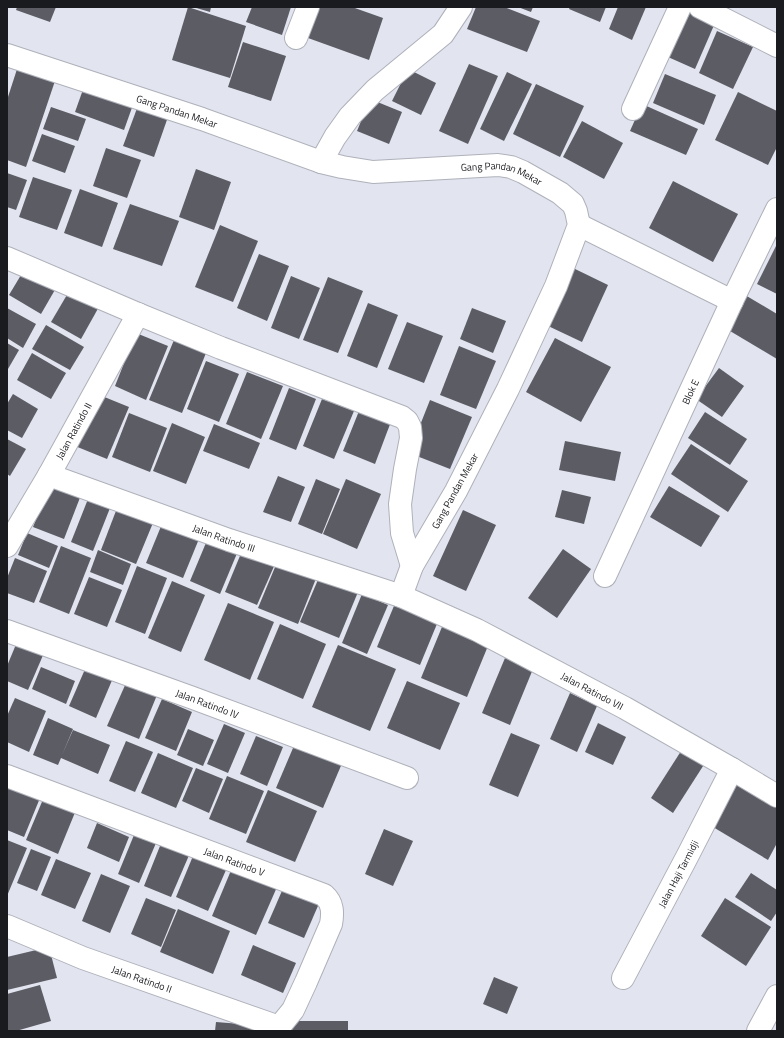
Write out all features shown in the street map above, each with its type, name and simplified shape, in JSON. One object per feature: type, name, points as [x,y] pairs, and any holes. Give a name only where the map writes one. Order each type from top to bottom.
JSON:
[{"type":"street","points":[[296,38],[308,7]]},
{"type":"street","points":[[321,162],[335,137],[350,116],[375,90],[443,34],[461,7]]},
{"type":"street","points":[[633,109],[680,7]]},
{"type":"street","points":[[700,7],[777,46]]},
{"type":"street","name":"Gang Pandan Mekar","points":[[7,55],[202,119],[321,162],[373,172],[498,165],[523,172],[560,193],[573,204],[579,225],[556,286],[508,389],[456,491],[412,566],[401,596]]},
{"type":"street","name":"Blok E","points":[[605,576],[732,301],[777,209]]},
{"type":"street","points":[[579,225],[732,301]]},
{"type":"street","points":[[7,258],[221,348],[402,417],[407,421],[410,427],[411,438],[400,504],[402,533],[412,566]]},
{"type":"street","name":"Jalan Ratindo II","points":[[7,546],[49,475],[138,314]]},
{"type":"street","name":"Jalan Ratindo III","points":[[49,475],[229,540],[401,596]]},
{"type":"street","name":"Jalan Ratindo VII","points":[[401,596],[484,634],[625,708],[777,796]]},
{"type":"street","name":"Jalan Ratindo IV","points":[[7,631],[201,701],[407,778]]},
{"type":"street","name":"Jalan Haji Tarmidji","points":[[623,978],[732,769]]},
{"type":"street","name":"Jalan Ratindo V","points":[[7,776],[324,895],[331,905],[333,915],[331,924],[293,1010],[279,1029]]},
{"type":"street","name":"Jalan Ratindo II","points":[[7,926],[83,958],[279,1029]]},
{"type":"street","points":[[758,1031],[777,996]]},
{"type":"building","points":[[17,7],[56,7],[50,22],[16,10]]},
{"type":"building","points":[[188,7],[246,26],[230,78],[172,60]]},
{"type":"building","points":[[193,7],[211,7],[210,12]]},
{"type":"building","points":[[252,7],[291,7],[282,35],[246,22]]},
{"type":"building","points":[[319,7],[352,7],[383,18],[369,60],[308,38]]},
{"type":"building","points":[[476,7],[504,7],[540,21],[527,52],[467,29]]},
{"type":"building","points":[[518,7],[533,7],[531,12]]},
{"type":"building","points":[[570,7],[606,7],[600,22],[569,9]]},
{"type":"building","points":[[618,7],[646,7],[632,40],[609,29]]},
{"type":"building","points":[[688,11],[715,23],[695,69],[668,57]]},
{"type":"building","points":[[717,31],[753,47],[733,89],[699,73]]},
{"type":"building","points":[[243,42],[286,56],[271,101],[228,87]]},
{"type":"building","points":[[19,63],[57,75],[26,167],[7,160],[7,100]]},
{"type":"building","points":[[469,64],[498,76],[468,144],[439,131]]},
{"type":"building","points":[[408,69],[436,83],[421,115],[392,101]]},
{"type":"building","points":[[507,72],[532,84],[504,141],[480,129]]},
{"type":"building","points":[[665,74],[716,95],[704,125],[653,103]]},
{"type":"building","points":[[85,84],[134,102],[124,130],[75,112]]},
{"type":"building","points":[[536,84],[584,106],[560,157],[513,134]]},
{"type":"building","points":[[738,92],[777,111],[777,147],[768,165],[715,140]]},
{"type":"building","points":[[370,99],[402,112],[389,144],[357,131]]},
{"type":"building","points":[[139,103],[169,114],[154,157],[123,146]]},
{"type":"building","points":[[642,104],[698,129],[686,155],[630,131]]},
{"type":"building","points":[[51,107],[86,119],[78,141],[43,129]]},
{"type":"building","points":[[582,121],[623,143],[604,179],[563,157]]},
{"type":"building","points":[[42,134],[75,146],[65,173],[32,161]]},
{"type":"building","points":[[106,148],[141,160],[127,198],[93,186]]},
{"type":"building","points":[[196,169],[231,182],[214,230],[179,217]]},
{"type":"building","points":[[7,173],[27,180],[16,210],[7,207]]},
{"type":"building","points":[[33,177],[72,190],[57,230],[19,217]]},
{"type":"building","points":[[673,181],[738,214],[713,262],[649,228]]},
{"type":"building","points":[[80,189],[118,203],[102,247],[64,233]]},
{"type":"building","points":[[130,204],[179,221],[162,266],[113,249]]},
{"type":"building","points":[[220,225],[258,241],[233,302],[195,287]]},
{"type":"building","points":[[777,244],[777,294],[757,284]]},
{"type":"building","points":[[259,254],[289,266],[267,321],[237,308]]},
{"type":"building","points":[[573,268],[608,285],[582,342],[546,325]]},
{"type":"building","points":[[24,270],[56,288],[41,314],[9,295]]},
{"type":"building","points":[[291,276],[320,288],[299,339],[271,328]]},
{"type":"building","points":[[328,277],[363,291],[338,353],[303,340]]},
{"type":"building","points":[[71,288],[100,305],[81,339],[51,322]]},
{"type":"building","points":[[745,295],[777,314],[777,359],[725,328]]},
{"type":"building","points":[[368,303],[398,315],[377,368],[347,356]]},
{"type":"building","points":[[7,308],[36,324],[23,348],[7,338]]},
{"type":"building","points":[[472,308],[506,321],[493,353],[460,339]]},
{"type":"building","points":[[407,322],[443,336],[424,383],[388,369]]},
{"type":"building","points":[[46,325],[84,347],[70,370],[32,349]]},
{"type":"building","points":[[136,333],[168,346],[146,400],[115,386]]},
{"type":"building","points":[[555,338],[611,367],[581,422],[526,392]]},
{"type":"building","points":[[174,340],[206,353],[182,413],[149,400]]},
{"type":"building","points":[[7,343],[19,350],[8,369],[7,368]]},
{"type":"building","points":[[459,346],[496,361],[476,409],[440,395]]},
{"type":"building","points":[[32,353],[66,373],[51,399],[17,380]]},
{"type":"building","points":[[206,361],[239,374],[219,422],[187,409]]},
{"type":"building","points":[[719,368],[744,386],[722,417],[696,399]]},
{"type":"building","points":[[247,372],[283,386],[261,439],[226,424]]},
{"type":"building","points":[[289,388],[316,399],[296,450],[269,439]]},
{"type":"building","points":[[13,394],[38,409],[22,438],[7,430],[7,404]]},
{"type":"building","points":[[97,394],[129,407],[107,459],[75,446]]},
{"type":"building","points":[[322,399],[354,411],[334,459],[303,446]]},
{"type":"building","points":[[430,400],[472,417],[450,469],[409,453]]},
{"type":"building","points":[[361,406],[392,419],[375,464],[343,451]]},
{"type":"building","points":[[705,412],[747,439],[730,465],[688,438]]},
{"type":"building","points":[[129,413],[167,428],[150,472],[112,457]]},
{"type":"building","points":[[172,423],[205,437],[186,484],[153,471]]},
{"type":"building","points":[[214,424],[260,443],[249,469],[203,451]]},
{"type":"building","points":[[7,439],[26,449],[10,476],[7,474]]},
{"type":"building","points":[[565,441],[621,452],[615,481],[559,470]]},
{"type":"building","points":[[691,444],[748,481],[728,512],[671,474]]},
{"type":"building","points":[[278,476],[305,487],[291,522],[263,512]]},
{"type":"building","points":[[316,479],[340,489],[322,534],[298,524]]},
{"type":"building","points":[[346,479],[381,494],[357,549],[323,534]]},
{"type":"building","points":[[51,483],[81,495],[64,539],[33,527]]},
{"type":"building","points":[[669,486],[720,516],[701,547],[650,517]]},
{"type":"building","points":[[562,490],[591,497],[584,524],[555,517]]},
{"type":"building","points":[[90,494],[112,503],[93,551],[71,542]]},
{"type":"building","points":[[119,503],[155,518],[136,564],[101,550]]},
{"type":"building","points":[[463,510],[496,525],[466,591],[433,576]]},
{"type":"building","points":[[164,519],[201,534],[183,578],[146,563]]},
{"type":"building","points":[[27,533],[58,546],[49,568],[18,555]]},
{"type":"building","points":[[208,538],[238,551],[220,594],[190,581]]},
{"type":"building","points":[[61,546],[91,558],[69,614],[39,602]]},
{"type":"building","points":[[563,549],[591,569],[557,618],[528,598]]},
{"type":"building","points":[[98,550],[131,564],[123,585],[90,572]]},
{"type":"building","points":[[242,551],[275,564],[257,605],[225,592]]},
{"type":"building","points":[[15,558],[47,571],[34,603],[7,593],[7,578]]},
{"type":"building","points":[[278,560],[317,576],[298,624],[258,608]]},
{"type":"building","points":[[137,566],[167,578],[145,634],[115,622]]},
{"type":"building","points":[[320,575],[358,592],[339,638],[300,622]]},
{"type":"building","points":[[89,577],[122,590],[107,627],[74,614]]},
{"type":"building","points":[[172,581],[205,595],[181,652],[148,638]]},
{"type":"building","points":[[362,594],[388,605],[367,654],[342,643]]},
{"type":"building","points":[[396,601],[439,619],[420,665],[377,647]]},
{"type":"building","points":[[228,603],[274,622],[250,680],[204,660]]},
{"type":"building","points":[[444,622],[490,641],[467,697],[421,678]]},
{"type":"building","points":[[280,624],[326,644],[303,699],[257,679]]},
{"type":"building","points":[[17,642],[44,653],[28,690],[7,681],[7,666]]},
{"type":"building","points":[[338,645],[396,669],[370,731],[312,707]]},
{"type":"building","points":[[505,658],[533,669],[510,725],[482,713]]},
{"type":"building","points":[[41,667],[75,681],[66,704],[32,689]]},
{"type":"building","points":[[86,667],[113,678],[96,718],[69,706]]},
{"type":"building","points":[[407,681],[460,703],[440,750],[387,728]]},
{"type":"building","points":[[126,683],[157,695],[139,739],[107,726]]},
{"type":"building","points":[[570,693],[597,706],[577,752],[550,739]]},
{"type":"building","points":[[15,698],[46,711],[29,752],[7,742],[7,716]]},
{"type":"building","points":[[162,699],[192,712],[176,751],[145,738]]},
{"type":"building","points":[[48,718],[73,729],[62,755],[73,730],[110,745],[98,774],[61,758],[58,765],[33,755]]},
{"type":"building","points":[[598,723],[626,737],[613,765],[585,752]]},
{"type":"building","points":[[224,724],[245,733],[228,773],[207,764]]},
{"type":"building","points":[[188,729],[214,740],[203,766],[177,755]]},
{"type":"building","points":[[511,733],[540,745],[518,797],[489,785]]},
{"type":"building","points":[[256,736],[283,747],[267,786],[240,774]]},
{"type":"building","points":[[126,741],[153,752],[135,792],[109,781]]},
{"type":"building","points":[[296,741],[343,761],[323,808],[276,788]]},
{"type":"building","points":[[683,748],[705,763],[673,813],[651,798]]},
{"type":"building","points":[[158,753],[193,768],[176,808],[141,793]]},
{"type":"building","points":[[196,768],[223,779],[209,813],[182,801]]},
{"type":"building","points":[[227,776],[264,791],[246,834],[209,819]]},
{"type":"building","points":[[737,779],[777,805],[777,843],[768,860],[713,827]]},
{"type":"building","points":[[9,786],[40,798],[24,837],[7,830],[7,792]]},
{"type":"building","points":[[268,790],[317,811],[295,862],[246,842]]},
{"type":"building","points":[[44,797],[76,810],[58,854],[26,840]]},
{"type":"building","points":[[97,823],[129,837],[119,862],[87,848]]},
{"type":"building","points":[[384,829],[413,841],[393,886],[365,874]]},
{"type":"building","points":[[134,835],[156,843],[139,883],[118,874]]},
{"type":"building","points":[[7,840],[27,848],[7,896]]},
{"type":"building","points":[[162,841],[190,853],[171,897],[144,886]]},
{"type":"building","points":[[31,849],[51,857],[37,891],[17,883]]},
{"type":"building","points":[[193,856],[226,870],[208,911],[176,897]]},
{"type":"building","points":[[56,859],[91,873],[75,909],[41,895]]},
{"type":"building","points":[[232,868],[277,887],[256,935],[212,916]]},
{"type":"building","points":[[751,873],[777,890],[777,912],[771,921],[735,897]]},
{"type":"building","points":[[101,874],[130,886],[110,933],[82,921]]},
{"type":"building","points":[[285,884],[321,899],[304,938],[268,923]]},
{"type":"building","points":[[146,898],[176,910],[161,947],[131,934]]},
{"type":"building","points":[[725,898],[771,927],[746,966],[701,936]]},
{"type":"building","points":[[178,909],[230,931],[213,974],[160,952]]},
{"type":"building","points":[[253,945],[296,963],[283,993],[241,975]]},
{"type":"building","points":[[49,947],[57,978],[7,990],[7,957]]},
{"type":"building","points":[[494,977],[518,987],[507,1014],[483,1004]]},
{"type":"building","points":[[40,985],[51,1021],[16,1031],[7,1031],[7,994]]},
{"type":"building","points":[[292,1021],[348,1021],[348,1031],[292,1031]]},
{"type":"building","points":[[216,1022],[264,1026],[264,1031],[215,1031]]}]
